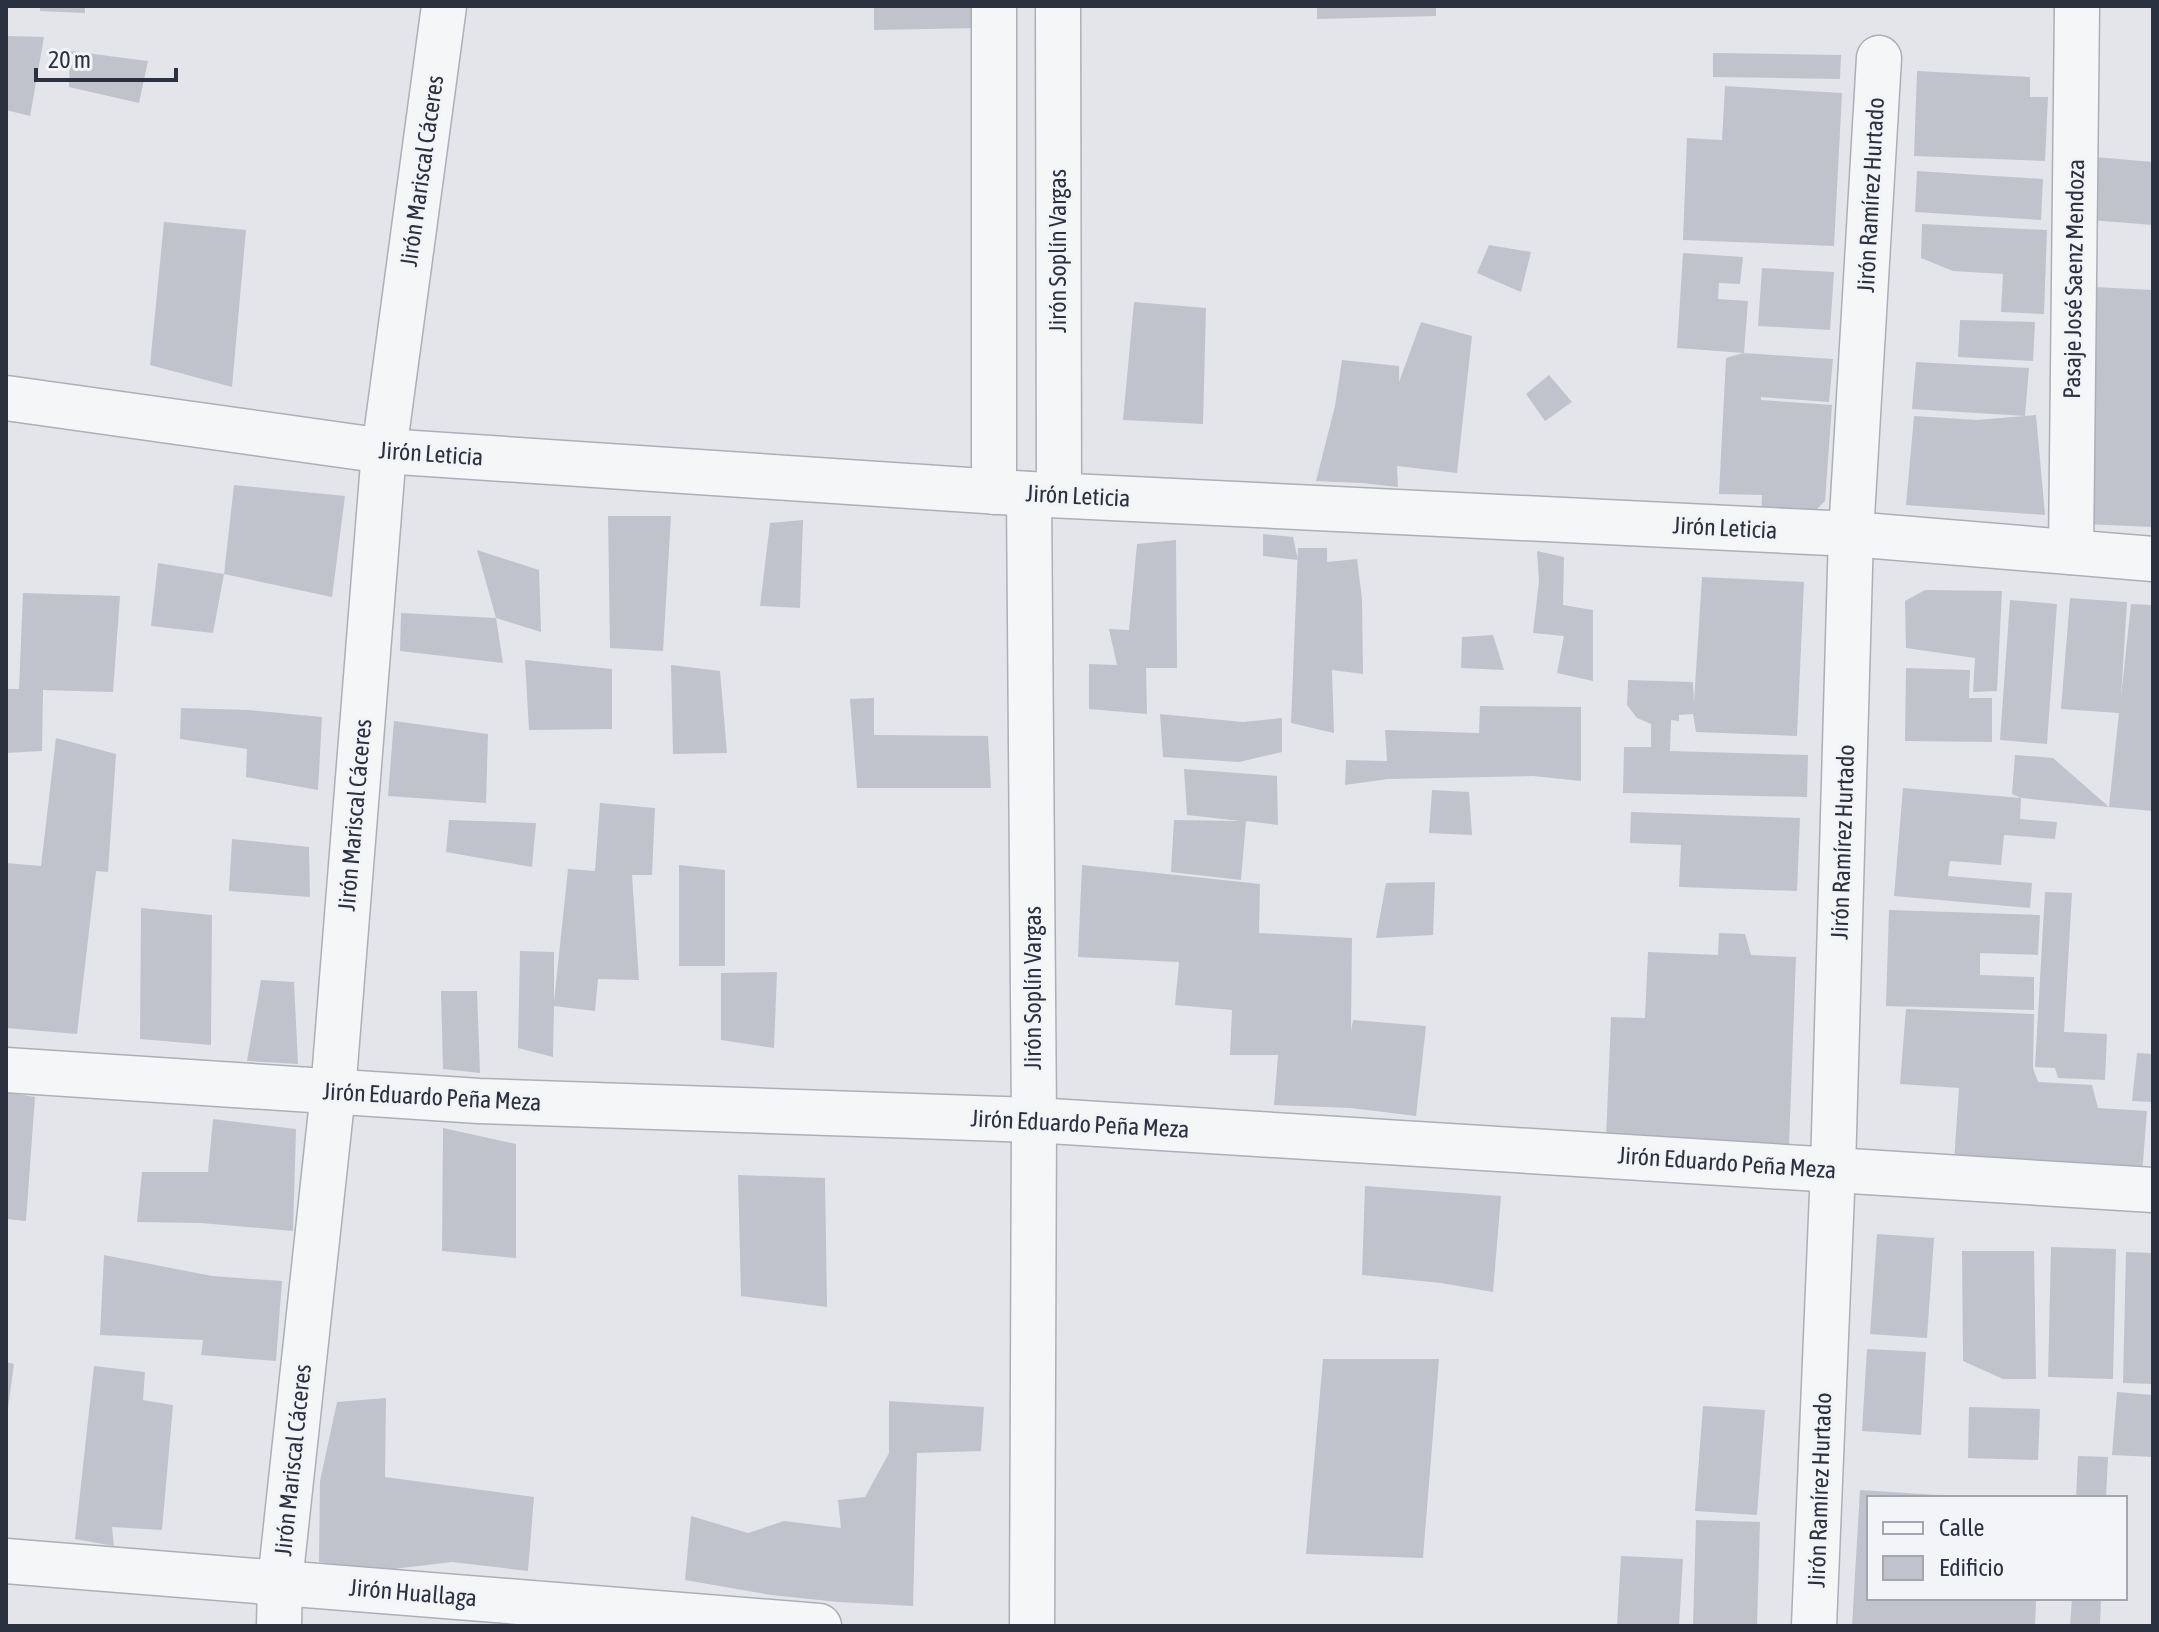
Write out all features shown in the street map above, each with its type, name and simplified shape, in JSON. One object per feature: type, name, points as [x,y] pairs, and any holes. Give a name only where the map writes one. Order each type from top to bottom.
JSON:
[{"type":"street","name":"Jirón Mariscal Cáceres","points":[[279,1626],[280,1582],[333,1092],[384,451],[444,6]]},
{"type":"street","name":"Jirón Soplín Vargas","points":[[994,6],[1027,494],[1034,1120],[1032,1626]]},
{"type":"street","name":"Jirón Soplín Vargas","points":[[1027,494],[1058,6]]},
{"type":"street","name":"Pasaje José Saenz Mendoza","points":[[2071,552],[2077,6]]},
{"type":"street","name":"Jirón Ramírez Hurtado","points":[[1814,1626],[1833,1169],[1851,534],[1879,58]]},
{"type":"street","name":"Jirón Leticia","points":[[6,398],[384,451],[1027,494],[1851,534],[2153,559]]},
{"type":"street","name":"Jirón Eduardo Peña Meza","points":[[6,1070],[479,1101],[1034,1120],[2153,1190]]},
{"type":"street","name":"Jirón Huallaga","points":[[6,1561],[819,1626]]},
{"type":"building","points":[[40,6],[85,6],[85,13],[40,11]]},
{"type":"building","points":[[874,6],[978,6],[978,28],[874,30]]},
{"type":"building","points":[[1317,6],[1436,6],[1436,16],[1317,19]]},
{"type":"building","points":[[6,36],[44,37],[30,116],[6,110]]},
{"type":"building","points":[[70,51],[148,61],[139,103],[69,87]]},
{"type":"building","points":[[1713,53],[1841,55],[1840,79],[1713,77]]},
{"type":"building","points":[[1917,71],[2030,77],[2030,97],[2048,97],[2045,161],[1914,156]]},
{"type":"building","points":[[1725,86],[1842,93],[1834,246],[1683,240],[1687,138],[1722,140]]},
{"type":"building","points":[[2095,157],[2153,162],[2153,225],[2090,220]]},
{"type":"building","points":[[1917,171],[2043,179],[2041,220],[1915,212]]},
{"type":"building","points":[[164,222],[246,230],[232,387],[150,365]]},
{"type":"building","points":[[1922,224],[2047,230],[2044,314],[2001,312],[2003,274],[1953,271],[1921,258]]},
{"type":"building","points":[[1489,245],[1531,252],[1521,292],[1477,273]]},
{"type":"building","points":[[1683,253],[1743,257],[1740,284],[1719,283],[1718,299],[1748,301],[1744,353],[1677,348]]},
{"type":"building","points":[[1762,268],[1834,272],[1830,330],[1758,326]]},
{"type":"building","points":[[2095,287],[2153,290],[2153,527],[2084,524]]},
{"type":"building","points":[[1134,302],[1206,308],[1203,424],[1123,420]]},
{"type":"building","points":[[1960,320],[2035,322],[2033,361],[1958,357]]},
{"type":"building","points":[[1421,322],[1472,336],[1457,473],[1397,466],[1398,487],[1316,481],[1335,406],[1342,360],[1399,366],[1399,382]]},
{"type":"building","points":[[1744,353],[1833,359],[1829,402],[1761,397],[1761,400],[1832,405],[1825,501],[1817,509],[1818,519],[1761,519],[1762,495],[1719,494],[1726,358]]},
{"type":"building","points":[[1916,362],[2029,368],[2025,416],[1912,409]]},
{"type":"building","points":[[1549,375],[1572,402],[1545,421],[1526,394]]},
{"type":"building","points":[[2036,415],[2045,515],[1906,505],[1914,416],[1977,420]]},
{"type":"building","points":[[234,485],[345,496],[332,597],[224,574]]},
{"type":"building","points":[[608,516],[671,516],[663,651],[610,648]]},
{"type":"building","points":[[803,520],[800,608],[760,606],[770,523]]},
{"type":"building","points":[[1263,534],[1293,537],[1298,560],[1263,556]]},
{"type":"building","points":[[1176,540],[1177,668],[1146,668],[1147,714],[1089,709],[1089,664],[1117,665],[1109,629],[1129,630],[1137,544]]},
{"type":"building","points":[[1298,548],[1327,548],[1327,562],[1357,559],[1362,599],[1363,674],[1332,670],[1334,733],[1291,723]]},
{"type":"building","points":[[477,550],[539,570],[541,632],[496,618]]},
{"type":"building","points":[[1537,551],[1564,557],[1563,605],[1593,610],[1593,681],[1557,673],[1564,636],[1533,633],[1539,581]]},
{"type":"building","points":[[158,563],[224,574],[213,633],[151,626]]},
{"type":"building","points":[[1702,577],[1804,582],[1797,736],[1696,732],[1693,714],[1679,715],[1679,721],[1671,720],[1670,751],[1808,755],[1807,797],[1623,793],[1624,747],[1651,747],[1651,724],[1637,718],[1627,705],[1628,680],[1693,682],[1694,702]]},
{"type":"building","points":[[1925,590],[2002,591],[1997,691],[1973,692],[1975,658],[1906,648],[1905,601]]},
{"type":"building","points":[[23,593],[120,596],[113,692],[43,690],[42,751],[6,753],[6,689],[19,689]]},
{"type":"building","points":[[2070,598],[2127,602],[2121,697],[2131,604],[2153,605],[2153,811],[2109,807],[2119,713],[2061,709]]},
{"type":"building","points":[[2010,600],[2057,604],[2047,744],[2000,740]]},
{"type":"building","points":[[401,613],[496,618],[503,663],[400,651]]},
{"type":"building","points":[[1493,635],[1504,670],[1461,668],[1462,637]]},
{"type":"building","points":[[525,660],[612,669],[612,729],[529,730]]},
{"type":"building","points":[[671,665],[720,671],[727,753],[673,754]]},
{"type":"building","points":[[1906,668],[1970,670],[1969,698],[1992,698],[1992,742],[1905,741]]},
{"type":"building","points":[[874,698],[874,735],[988,736],[991,788],[857,788],[850,699]]},
{"type":"building","points":[[1480,706],[1581,707],[1581,781],[1533,776],[1388,779],[1345,785],[1346,760],[1387,761],[1385,730],[1479,733]]},
{"type":"building","points":[[181,708],[322,717],[318,790],[246,777],[247,749],[180,739]]},
{"type":"building","points":[[1160,714],[1243,722],[1282,718],[1282,752],[1239,762],[1163,757]]},
{"type":"building","points":[[394,721],[488,734],[486,803],[388,796]]},
{"type":"building","points":[[56,738],[116,754],[108,872],[96,871],[77,1034],[6,1028],[6,863],[41,866]]},
{"type":"building","points":[[2015,755],[2053,758],[2109,807],[2021,798],[2012,794]]},
{"type":"building","points":[[1184,769],[1277,776],[1278,825],[1246,821],[1241,880],[1171,872],[1174,820],[1241,821],[1187,815]]},
{"type":"building","points":[[1903,788],[2021,798],[2020,819],[2057,822],[2055,839],[2004,835],[2001,865],[1950,861],[1948,876],[2032,883],[2030,908],[1894,896]]},
{"type":"building","points":[[1432,790],[1469,792],[1472,835],[1429,833]]},
{"type":"building","points":[[600,803],[655,808],[652,875],[632,875],[639,980],[598,979],[595,1011],[554,1006],[553,1057],[518,1048],[520,951],[554,952],[554,1002],[568,869],[595,871]]},
{"type":"building","points":[[1631,812],[1800,818],[1797,891],[1679,887],[1681,845],[1630,843]]},
{"type":"building","points":[[449,820],[536,823],[532,867],[446,852]]},
{"type":"building","points":[[232,839],[309,847],[310,897],[229,891]]},
{"type":"building","points":[[679,865],[725,870],[725,966],[679,966]]},
{"type":"building","points":[[1082,865],[1260,884],[1259,933],[1352,938],[1351,1031],[1353,1020],[1426,1026],[1416,1116],[1351,1108],[1274,1105],[1278,1055],[1230,1055],[1232,1010],[1175,1005],[1179,962],[1078,957]]},
{"type":"building","points":[[1435,882],[1433,935],[1376,938],[1386,883]]},
{"type":"building","points":[[2045,892],[2072,893],[2064,1032],[2107,1034],[2105,1080],[2058,1078],[2055,1068],[2035,1067]]},
{"type":"building","points":[[141,908],[212,915],[211,1045],[140,1039]]},
{"type":"building","points":[[1889,910],[2040,915],[2038,955],[1980,953],[1980,975],[2034,977],[2034,1010],[1886,1006]]},
{"type":"building","points":[[1719,933],[1745,934],[1751,955],[1796,957],[1789,1146],[1606,1139],[1611,1017],[1645,1018],[1648,952],[1718,955]]},
{"type":"building","points":[[777,972],[774,1048],[721,1040],[721,973]]},
{"type":"building","points":[[261,980],[294,982],[298,1064],[247,1061]]},
{"type":"building","points":[[441,991],[477,991],[480,1073],[443,1069]]},
{"type":"building","points":[[1906,1009],[2034,1014],[2033,1068],[2038,1082],[2092,1085],[2098,1108],[2147,1111],[2142,1174],[1954,1161],[1959,1088],[1900,1084]]},
{"type":"building","points":[[2137,1053],[2153,1054],[2153,1102],[2132,1101]]},
{"type":"building","points":[[6,1092],[35,1097],[26,1221],[6,1219]]},
{"type":"building","points":[[213,1119],[296,1129],[293,1231],[201,1223],[137,1222],[142,1172],[208,1172]]},
{"type":"building","points":[[443,1128],[516,1144],[516,1258],[442,1251]]},
{"type":"building","points":[[738,1175],[825,1178],[827,1307],[741,1296]]},
{"type":"building","points":[[1365,1186],[1501,1196],[1493,1292],[1362,1275]]},
{"type":"building","points":[[1877,1234],[1934,1238],[1927,1338],[1870,1334]]},
{"type":"building","points":[[2051,1247],[2116,1249],[2113,1379],[2048,1377]]},
{"type":"building","points":[[1962,1251],[2034,1251],[2036,1379],[2003,1379],[1963,1361]]},
{"type":"building","points":[[2126,1252],[2153,1253],[2153,1384],[2123,1383]]},
{"type":"building","points":[[104,1255],[212,1276],[282,1281],[276,1361],[201,1355],[203,1340],[100,1335]]},
{"type":"building","points":[[1867,1349],[1926,1352],[1921,1435],[1862,1431]]},
{"type":"building","points":[[1323,1359],[1439,1359],[1423,1558],[1306,1554]]},
{"type":"building","points":[[6,1362],[14,1364],[8,1408],[6,1408]]},
{"type":"building","points":[[94,1366],[145,1372],[143,1400],[173,1405],[162,1530],[112,1527],[114,1546],[75,1539]]},
{"type":"building","points":[[2117,1392],[2153,1395],[2153,1457],[2112,1455]]},
{"type":"building","points":[[386,1398],[385,1477],[534,1497],[528,1571],[452,1562],[377,1571],[319,1562],[320,1481],[337,1402]]},
{"type":"building","points":[[889,1401],[984,1407],[981,1451],[917,1453],[913,1606],[771,1595],[685,1580],[691,1516],[748,1533],[784,1521],[841,1528],[838,1500],[865,1497],[889,1453]]},
{"type":"building","points":[[1703,1406],[1765,1410],[1757,1515],[1695,1511]]},
{"type":"building","points":[[1969,1407],[2040,1409],[2038,1460],[1968,1458]]},
{"type":"building","points":[[2078,1456],[2108,1457],[2106,1496],[2076,1496]]},
{"type":"building","points":[[1860,1490],[1938,1495],[1867,1496],[1867,1600],[2036,1600],[2035,1626],[1852,1626]]},
{"type":"building","points":[[1696,1520],[1760,1522],[1757,1626],[1693,1626]]},
{"type":"building","points":[[1621,1556],[1683,1559],[1679,1626],[1617,1626]]},
{"type":"building","points":[[2072,1600],[2101,1600],[2100,1626],[2070,1626]]}]
